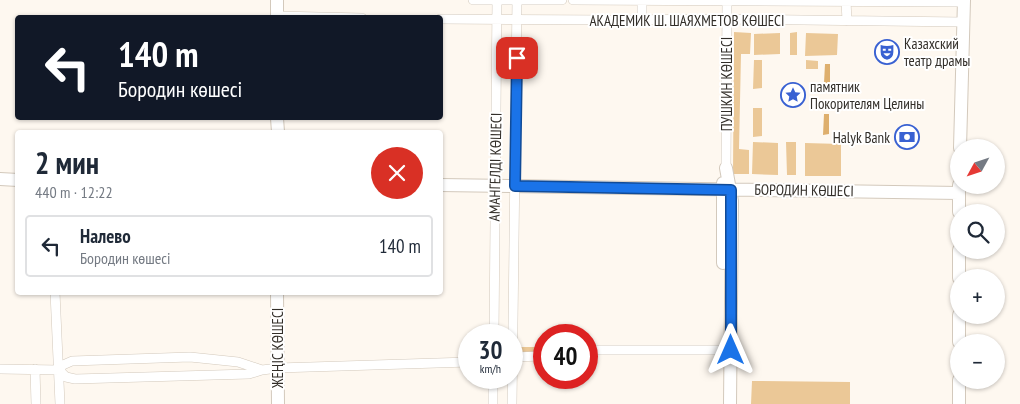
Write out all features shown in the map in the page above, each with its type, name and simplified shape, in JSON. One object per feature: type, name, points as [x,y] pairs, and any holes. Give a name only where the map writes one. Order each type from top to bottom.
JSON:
[{"type":"street","points":[[276,0],[277,15]]},
{"type":"street","points":[[473,0],[562,0]]},
{"type":"street","name":"АМАНГЕЛДІ КӨШЕСІ","points":[[494,324],[497,0]]},
{"type":"street","name":"АМАНГЕЛДІ КӨШЕСІ","points":[[513,324],[518,0]]},
{"type":"street","name":"АКАДЕМИК Ш. ШАЯХМЕТОВ КӨШЕСІ","points":[[573,0],[964,1]]},
{"type":"street","points":[[642,0],[642,20]]},
{"type":"street","name":"ПУШКИН КӨШЕСІ","points":[[727,1],[727,350],[730,404]]},
{"type":"street","points":[[846,1],[847,21]]},
{"type":"street","points":[[960,139],[964,1]]},
{"type":"street","name":"АКАДЕМИК Ш. ШАЯХМЕТОВ КӨШЕСІ","points":[[443,19],[726,19],[964,22]]},
{"type":"street","points":[[0,179],[15,180]]},
{"type":"street","name":"БОРОДИН КӨШЕСІ","points":[[443,185],[726,189],[950,189]]},
{"type":"street","points":[[56,295],[60,404]]},
{"type":"street","name":"ЖЕҢІС КӨШЕСІ","points":[[277,295],[278,404]]},
{"type":"street","points":[[598,350],[727,350]]},
{"type":"street","name":"ПУШКИН КӨШЕСІ","points":[[722,404],[727,350]]},
{"type":"street","points":[[59,370],[63,365],[72,361],[190,357],[238,362],[262,370]]},
{"type":"street","points":[[0,369],[59,370],[66,377],[75,378],[248,374],[278,368],[458,362]]},
{"type":"street","points":[[35,369],[36,404]]},
{"type":"street","points":[[493,389],[493,404]]},
{"type":"street","name":"АМАНГЕЛДІ КӨШЕСІ","points":[[512,389],[512,404]]},
{"type":"street","points":[[959,389],[959,404]]},
{"type":"shaded area","points":[[734,32],[751,33],[750,54],[741,54],[739,149],[749,150],[749,174],[733,174]]},
{"type":"shaded area","points":[[797,32],[797,55],[790,55],[790,33]]},
{"type":"shaded area","points":[[780,33],[780,54],[754,55],[754,34]]},
{"type":"shaded area","points":[[806,33],[838,34],[837,55],[805,56]]},
{"type":"shaded area","points":[[754,60],[762,60],[762,88],[753,89]]},
{"type":"shaded area","points":[[806,60],[818,61],[818,69],[806,69]]},
{"type":"shaded area","points":[[825,64],[830,64],[830,84],[824,83]]},
{"type":"shaded area","points":[[753,108],[762,108],[762,136],[753,137]]},
{"type":"shaded area","points":[[824,114],[829,114],[829,134],[823,135]]},
{"type":"shaded area","points":[[753,142],[778,143],[778,175],[752,174]]},
{"type":"shaded area","points":[[786,142],[796,142],[796,175],[787,175]]},
{"type":"shaded area","points":[[805,143],[841,144],[841,176],[805,176]]},
{"type":"shaded area","points":[[523,347],[533,347],[533,352],[523,352]]},
{"type":"shaded area","points":[[752,381],[850,382],[850,404],[751,404]]},
{"type":"place","name":"Казахский театр драмы","points":[[887,52]]},
{"type":"place","name":"памятник Покорителям Целины","points":[[793,95]]},
{"type":"place","name":"Halyk Bank","points":[[907,137]]},
{"type":"route","points":[[517,58],[515,186],[731,190],[731,350]]}]
